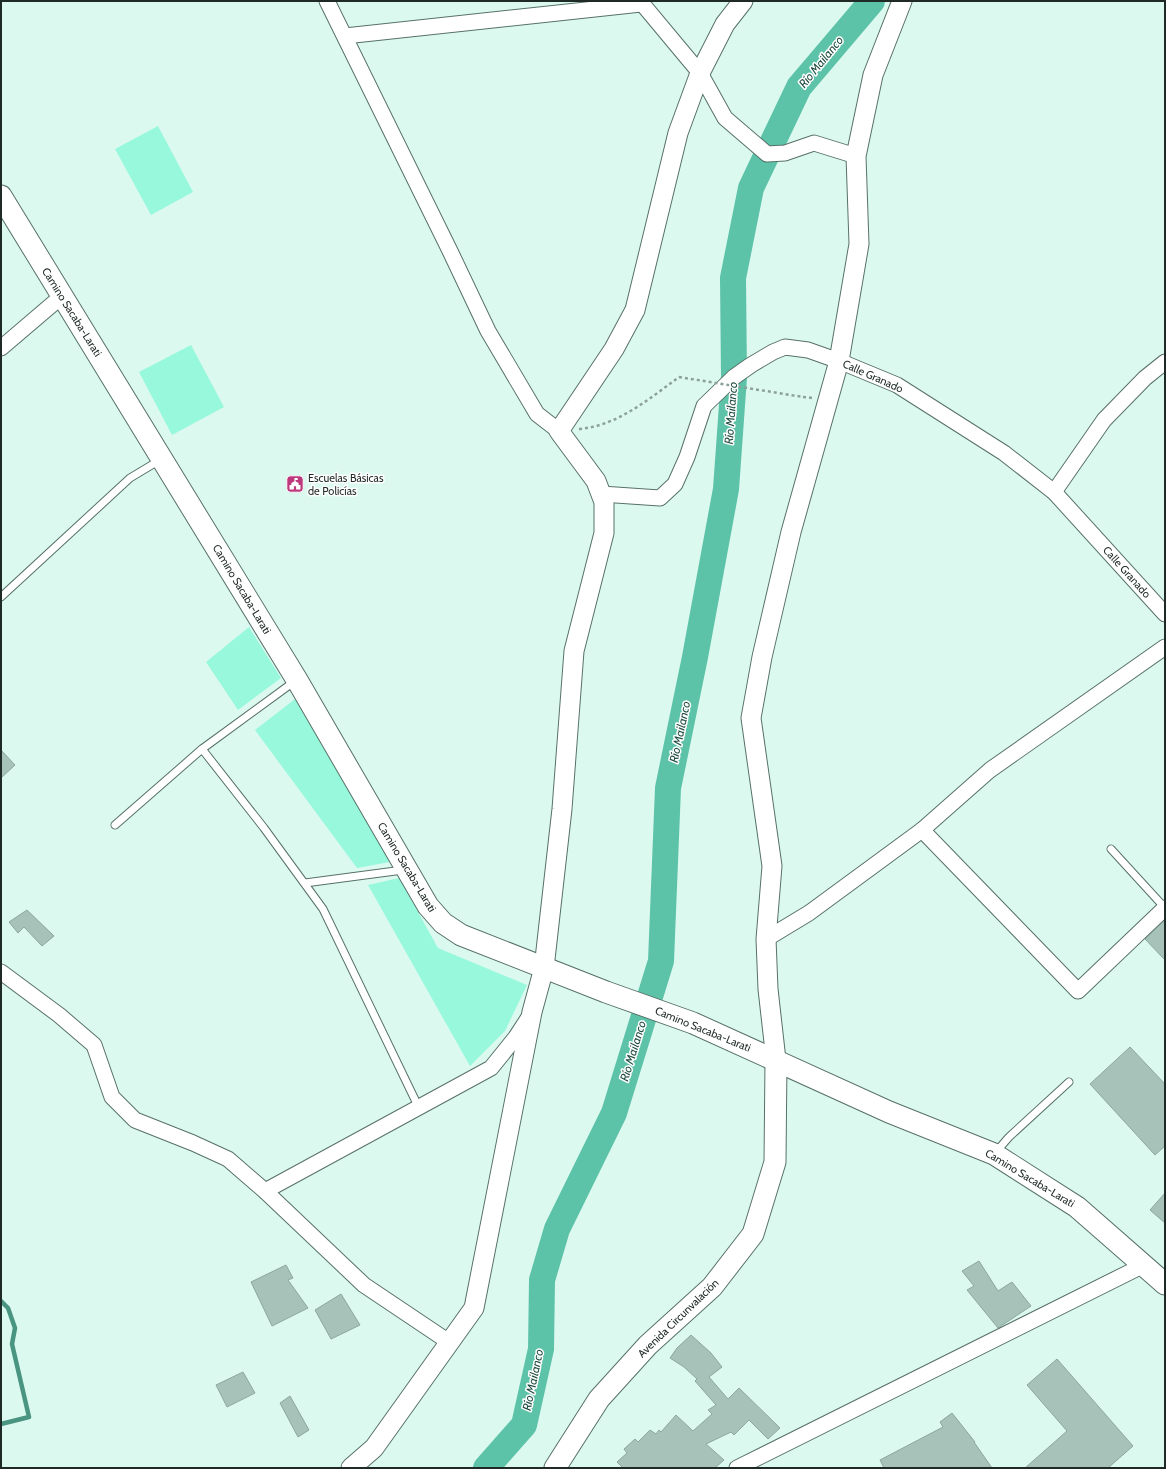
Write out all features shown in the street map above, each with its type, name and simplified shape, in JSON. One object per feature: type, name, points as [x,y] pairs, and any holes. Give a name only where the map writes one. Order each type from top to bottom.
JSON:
[{"type":"main road","name":"Camino Sacaba-Larati","points":[[1,196],[297,680],[428,906],[443,923],[461,936],[606,992],[693,1022],[889,1112],[994,1154],[1078,1207],[1165,1284]]},
{"type":"main road","name":"Avenida Circunvalación","points":[[555,1468],[600,1399],[648,1345],[712,1287],[753,1234],[775,1162],[776,1060]]},
{"type":"street","points":[[327,1],[488,331],[537,414],[559,431],[596,481],[604,502],[604,533],[574,651],[562,809],[544,968],[532,1012],[474,1308],[374,1448],[351,1468]]},
{"type":"street","points":[[559,431],[614,349],[635,310],[678,133],[700,73],[725,24],[743,1]]},
{"type":"street","points":[[776,1060],[768,989],[766,939],[772,866],[751,718],[762,658],[791,532],[839,361],[859,244],[856,156],[873,75],[902,1]]},
{"type":"street","points":[[345,36],[640,2],[700,73],[725,118],[767,154],[785,153],[814,144],[856,156]]},
{"type":"street","points":[[1,348],[62,296]]},
{"type":"street","name":"Calle Granado","points":[[601,494],[660,498],[675,484],[687,457],[704,406],[734,377],[751,365],[785,347],[808,350],[839,361],[897,386],[1004,453],[1054,492],[1165,614]]},
{"type":"street","points":[[1054,492],[1104,420],[1145,378],[1165,362]]},
{"type":"street","points":[[766,939],[809,913],[922,830],[990,770],[1165,647]]},
{"type":"street","points":[[922,830],[1078,991],[1165,908]]},
{"type":"street","points":[[1,972],[60,1015],[94,1045],[112,1097],[135,1120],[193,1143],[228,1159],[265,1191],[364,1285],[449,1342]]},
{"type":"street","points":[[265,1191],[491,1068],[516,1037],[532,1012]]},
{"type":"street","points":[[737,1468],[1144,1265]]},
{"type":"lane","points":[[1,597],[130,478],[162,459]]},
{"type":"lane","points":[[115,826],[202,749],[297,680]]},
{"type":"lane","points":[[202,749],[264,828],[323,909],[419,1108]]},
{"type":"lane","points":[[1112,849],[1165,908]]},
{"type":"lane","points":[[305,883],[407,870]]},
{"type":"lane","points":[[994,1154],[1009,1137],[1069,1082]]},
{"type":"path","points":[[559,431],[591,428],[631,412],[679,378],[802,396]]},
{"type":"green space","points":[[158,126],[193,192],[151,215],[115,149]]},
{"type":"green space","points":[[191,345],[224,407],[172,435],[139,372]]},
{"type":"green space","points":[[249,627],[281,678],[238,710],[206,662]]},
{"type":"green space","points":[[295,699],[390,862],[357,868],[255,730]]},
{"type":"green space","points":[[399,878],[438,948],[527,985],[505,1031],[470,1066],[368,885]]},
{"type":"building","points":[[1,750],[15,765],[1,778]]},
{"type":"building","points":[[27,910],[54,936],[42,946],[24,927],[18,933],[9,922]]},
{"type":"building","points":[[1165,920],[1165,960],[1145,939]]},
{"type":"building","points":[[1130,1047],[1165,1084],[1165,1146],[1155,1155],[1090,1084]]},
{"type":"building","points":[[1165,1193],[1165,1223],[1150,1210]]},
{"type":"building","points":[[979,1261],[998,1291],[1012,1282],[1031,1306],[998,1328],[967,1290],[974,1286],[962,1271]]},
{"type":"building","points":[[286,1265],[293,1278],[288,1280],[308,1308],[272,1326],[251,1282]]},
{"type":"building","points":[[341,1294],[360,1325],[331,1339],[315,1310]]},
{"type":"building","points":[[691,1335],[711,1353],[722,1367],[709,1377],[728,1399],[739,1388],[780,1428],[768,1439],[749,1420],[734,1435],[731,1432],[706,1444],[724,1460],[715,1468],[623,1468],[617,1462],[627,1453],[624,1449],[635,1439],[638,1442],[650,1430],[656,1434],[659,1430],[661,1432],[676,1415],[693,1431],[712,1414],[708,1410],[716,1405],[695,1381],[697,1379],[684,1367],[670,1358],[677,1348]]},
{"type":"building","points":[[1057,1359],[1133,1446],[1108,1468],[1025,1468],[1067,1431],[1027,1385]]},
{"type":"building","points":[[243,1372],[255,1393],[227,1407],[216,1385]]},
{"type":"building","points":[[290,1396],[309,1430],[298,1437],[280,1403]]},
{"type":"building","points":[[952,1413],[975,1442],[992,1468],[884,1468],[880,1460],[943,1427],[940,1422]]},
{"type":"waterway","name":"Río Mailanco","points":[[486,1468],[524,1425],[541,1349],[542,1280],[557,1229],[614,1113],[661,961],[668,788],[695,657],[726,489],[734,377],[733,278],[751,188],[799,87],[872,1]]},
{"type":"waterway","points":[[1,1301],[8,1308],[15,1328],[12,1344],[29,1417],[1,1424]]},
{"type":"place","name":"Escuelas Básicas de Policías","points":[[295,484]]}]
